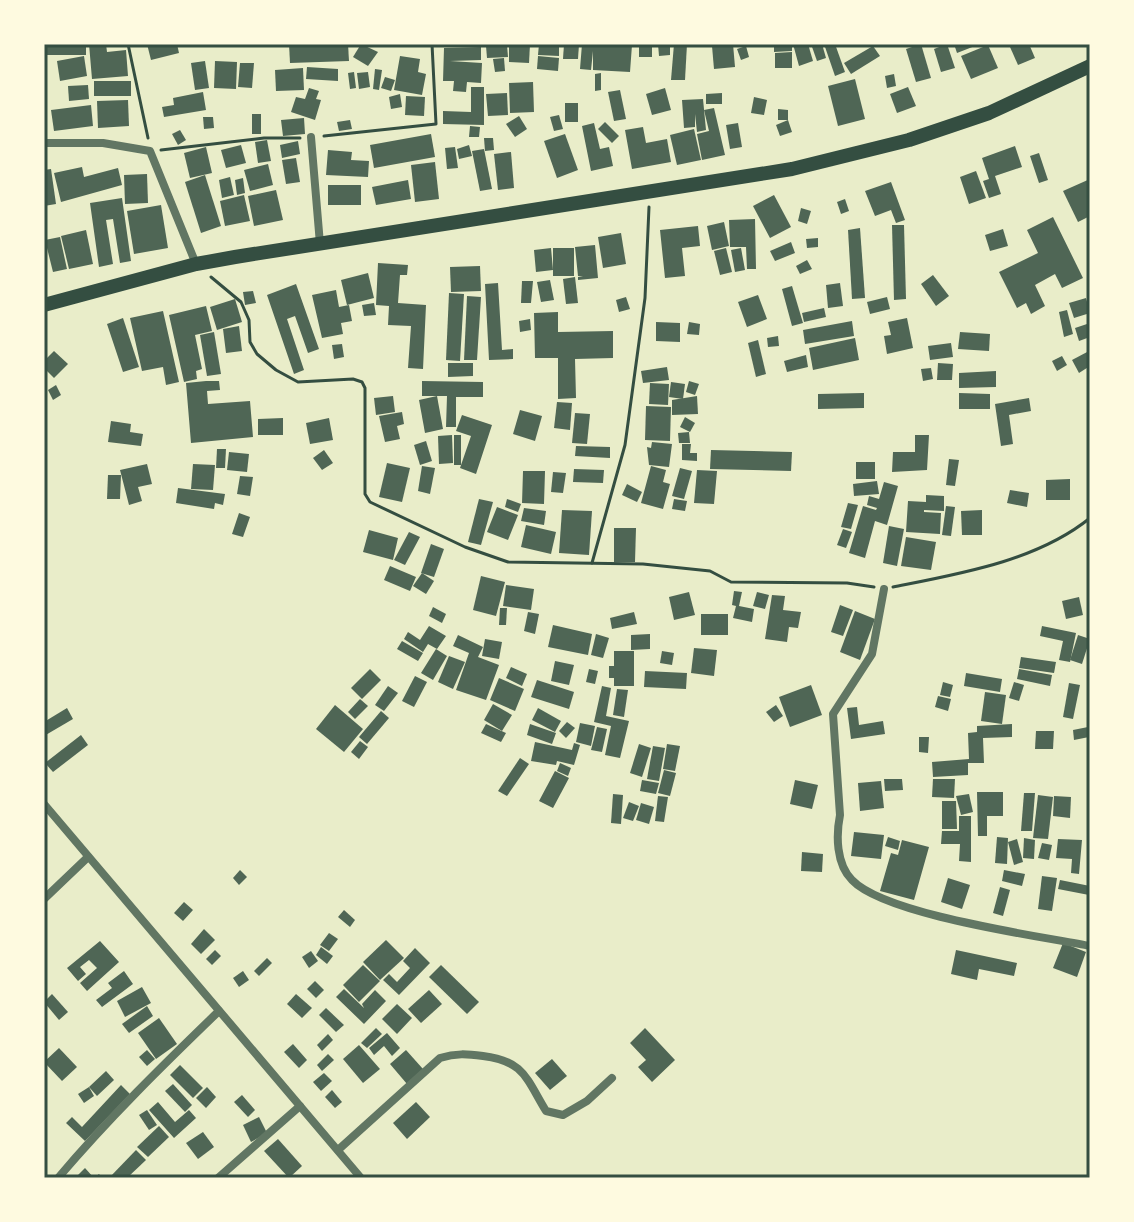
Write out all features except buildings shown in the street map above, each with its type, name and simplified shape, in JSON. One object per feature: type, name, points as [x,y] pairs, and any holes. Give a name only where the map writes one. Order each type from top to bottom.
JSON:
[{"type":"main road","points":[[44,305],[196,264],[792,169],[909,140],[989,113],[1090,66]]},
{"type":"street","points":[[311,137],[320,244]]},
{"type":"street","points":[[44,143],[103,143],[150,151],[196,264]]},
{"type":"street","points":[[884,589],[872,654],[833,714],[840,815],[837,830],[839,856],[851,880],[878,897],[958,921],[1090,946]]},
{"type":"street","points":[[44,804],[361,1178]]},
{"type":"street","points":[[44,899],[88,857]]},
{"type":"street","points":[[58,1178],[126,1101],[219,1011]]},
{"type":"street","points":[[338,1150],[440,1058],[456,1052],[507,1059],[523,1073],[546,1111],[563,1115],[587,1101],[612,1078]]},
{"type":"street","points":[[218,1178],[300,1106]]},
{"type":"path","points":[[128,44],[150,151],[436,124],[432,44]]},
{"type":"path","points":[[592,563],[625,445],[645,298],[650,191]]},
{"type":"path","points":[[196,264],[241,302],[249,320],[250,342],[257,354],[276,370],[298,382],[353,379],[362,382],[365,388],[365,494],[370,502],[465,547],[508,562],[592,563],[710,571],[731,582],[847,583],[884,589],[985,566],[1033,550],[1076,529],[1090,518]]}]
